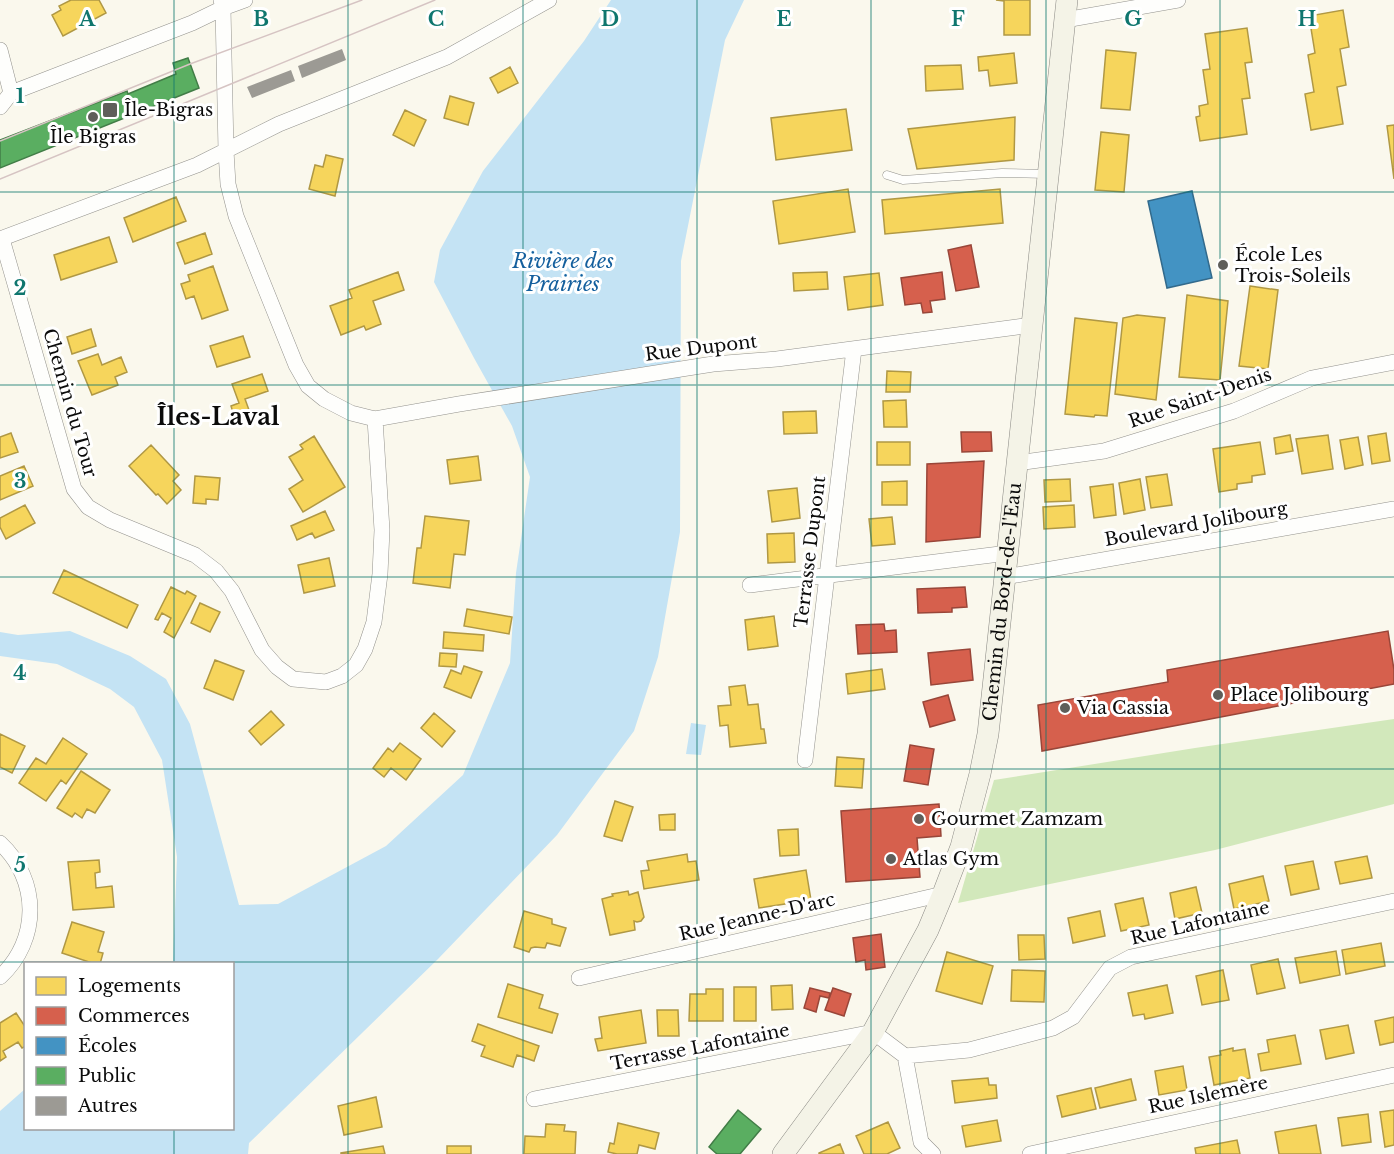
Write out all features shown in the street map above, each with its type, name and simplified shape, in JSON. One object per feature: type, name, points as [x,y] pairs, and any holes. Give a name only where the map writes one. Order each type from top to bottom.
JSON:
[{"type":"street","points":[[0,107],[11,93],[192,23],[222,4],[245,0]]},
{"type":"street","name":"Chemin du Tour","points":[[375,419],[382,530],[380,574],[374,622],[365,649],[356,665],[342,676],[326,682],[293,679],[277,667],[262,650],[232,591],[216,571],[195,555],[110,519],[88,507],[74,489],[1,239],[197,165],[279,124],[447,57],[549,0]]},
{"type":"street","points":[[1066,10],[1178,0]]},
{"type":"street","points":[[222,4],[228,184],[236,216],[296,365],[308,386],[324,399],[351,413],[375,419]]},
{"type":"street","name":"Chemin du Bord-de-l'Eau","points":[[783,1154],[873,1032],[928,930],[961,847],[980,774],[988,734],[1066,10]]},
{"type":"street","points":[[0,50],[11,93]]},
{"type":"street","name":"Rue Dupont","points":[[375,419],[713,364],[777,359],[1032,325]]},
{"type":"street","name":"Terrasse Dupont","points":[[805,760],[854,349]]},
{"type":"street","name":"Rue Saint-Denis","points":[[1017,463],[1104,451],[1234,411],[1312,378],[1394,362]]},
{"type":"street","name":"Boulevard Jolibourg","points":[[1005,577],[1394,509]]},
{"type":"street","points":[[750,585],[1008,553]]},
{"type":"street","points":[[0,843],[12,853],[28,886],[31,913],[27,935],[17,955],[0,977]]},
{"type":"street","name":"Rue Jeanne-D'arc","points":[[579,978],[944,894]]},
{"type":"street","name":"Rue Lafontaine","points":[[904,1056],[969,1050],[1053,1028],[1073,1017],[1110,968],[1131,957],[1394,901]]},
{"type":"street","points":[[873,1032],[904,1056],[921,1142],[933,1154]]},
{"type":"street","name":"Terrasse Lafontaine","points":[[534,1099],[873,1032]]},
{"type":"street","name":"Rue Islemère","points":[[1030,1154],[1394,1075]]},
{"type":"lane","points":[[887,175],[903,180],[1002,173],[1048,174]]},
{"type":"green space","points":[[1394,719],[1394,804],[1215,850],[958,903],[994,780]]},
{"type":"water","name":"Rivière des Prairies","points":[[611,0],[744,0],[725,40],[681,261],[680,532],[658,657],[634,731],[557,835],[438,959],[249,1143],[248,1154],[0,1154],[0,1111],[24,1090],[24,1130],[234,1130],[234,962],[173,962],[177,857],[162,760],[134,707],[110,689],[57,664],[0,656],[0,632],[18,635],[70,631],[130,656],[166,679],[190,724],[239,905],[278,904],[386,846],[463,775],[510,663],[516,573],[530,477],[512,426],[434,282],[440,250],[483,171],[584,41]]},
{"type":"water","points":[[691,723],[706,725],[701,755],[686,754]]},
{"type":"building: Logements","points":[[71,0],[99,0],[106,13],[63,36],[52,15],[61,10],[59,6]]},
{"type":"building: Logements","points":[[996,0],[1030,0],[1030,35],[1004,35],[1004,1]]},
{"type":"building: Logements","points":[[1343,10],[1349,47],[1340,49],[1346,85],[1337,87],[1343,124],[1311,130],[1305,94],[1314,92],[1308,55],[1315,53],[1309,16]]},
{"type":"building: Logements","points":[[1247,28],[1252,62],[1245,63],[1250,98],[1242,99],[1247,134],[1200,141],[1196,117],[1200,116],[1199,106],[1208,104],[1203,70],[1210,69],[1205,34]]},
{"type":"building: Logements","points":[[1106,50],[1136,53],[1130,110],[1101,108]]},
{"type":"building: Logements","points":[[1014,53],[1017,83],[990,86],[988,70],[979,71],[978,57]]},
{"type":"building: Logements","points":[[961,65],[963,89],[926,91],[925,66]]},
{"type":"building: Logements","points":[[510,67],[518,83],[498,93],[490,78]]},
{"type":"building: Logements","points":[[450,96],[474,103],[468,125],[444,118]]},
{"type":"building: Logements","points":[[846,109],[852,150],[776,160],[771,118]]},
{"type":"building: Logements","points":[[405,110],[426,120],[414,146],[393,135]]},
{"type":"building: Logements","points":[[1015,117],[1014,160],[917,169],[908,129]]},
{"type":"building: Logements","points":[[1394,125],[1394,179],[1387,126]]},
{"type":"building: Logements","points":[[1101,132],[1129,135],[1124,192],[1095,190]]},
{"type":"building: Logements","points":[[326,155],[343,159],[335,196],[309,189],[315,165],[323,167]]},
{"type":"building: Logements","points":[[848,189],[855,232],[779,244],[773,201]]},
{"type":"building: Logements","points":[[1000,189],[1003,223],[885,234],[882,200]]},
{"type":"building: Logements","points":[[176,197],[186,221],[133,242],[124,218]]},
{"type":"building: Logements","points":[[205,233],[212,254],[185,264],[177,243]]},
{"type":"building: Logements","points":[[109,237],[117,262],[61,280],[54,255]]},
{"type":"building: Logements","points":[[213,266],[228,310],[202,319],[194,296],[186,299],[181,284],[190,281],[188,275]]},
{"type":"building: Logements","points":[[398,272],[404,290],[373,301],[381,324],[366,330],[364,326],[341,335],[330,306],[352,298],[349,290]]},
{"type":"building: Logements","points":[[827,272],[828,289],[794,291],[793,273]]},
{"type":"building: Logements","points":[[879,273],[883,305],[848,310],[844,277]]},
{"type":"building: Logements","points":[[1250,286],[1278,290],[1268,369],[1239,366]]},
{"type":"building: Logements","points":[[1187,295],[1228,301],[1220,380],[1179,377]]},
{"type":"building: Logements","points":[[1137,315],[1165,318],[1156,400],[1115,394],[1123,318]]},
{"type":"building: Logements","points":[[1075,318],[1117,323],[1107,416],[1065,414]]},
{"type":"building: Logements","points":[[91,329],[96,346],[72,354],[67,337]]},
{"type":"building: Logements","points":[[243,336],[250,357],[217,367],[210,346]]},
{"type":"building: Logements","points":[[98,354],[102,365],[121,357],[127,372],[115,377],[118,385],[92,395],[78,361]]},
{"type":"building: Logements","points":[[887,371],[911,372],[910,392],[886,392]]},
{"type":"building: Logements","points":[[262,374],[268,391],[245,399],[249,410],[234,416],[231,406],[239,403],[232,384]]},
{"type":"building: Logements","points":[[906,400],[907,427],[884,427],[883,401]]},
{"type":"building: Logements","points":[[816,411],[817,433],[784,434],[783,412]]},
{"type":"building: Logements","points":[[11,433],[18,452],[0,458],[0,437]]},
{"type":"building: Logements","points":[[1386,433],[1390,461],[1372,464],[1368,436]]},
{"type":"building: Logements","points":[[1290,435],[1293,451],[1276,454],[1274,438]]},
{"type":"building: Logements","points":[[1328,435],[1333,469],[1302,474],[1296,439]]},
{"type":"building: Logements","points":[[314,436],[345,487],[303,512],[289,489],[303,480],[289,457],[303,449],[300,445]]},
{"type":"building: Logements","points":[[1358,437],[1363,465],[1345,469],[1340,440]]},
{"type":"building: Logements","points":[[877,442],[910,442],[910,465],[877,465]]},
{"type":"building: Logements","points":[[1260,442],[1265,474],[1252,476],[1252,482],[1237,484],[1237,489],[1219,492],[1213,449]]},
{"type":"building: Logements","points":[[151,445],[179,475],[173,481],[181,490],[167,504],[129,466]]},
{"type":"building: Logements","points":[[478,456],[481,480],[450,484],[447,460]]},
{"type":"building: Logements","points":[[24,466],[33,486],[0,500],[0,476]]},
{"type":"building: Logements","points":[[1167,474],[1172,505],[1151,508],[1146,477]]},
{"type":"building: Logements","points":[[195,476],[220,478],[218,500],[206,499],[206,504],[193,503]]},
{"type":"building: Logements","points":[[1070,479],[1071,501],[1045,502],[1044,480]]},
{"type":"building: Logements","points":[[1140,479],[1145,510],[1124,514],[1119,483]]},
{"type":"building: Logements","points":[[907,481],[907,505],[882,505],[882,482]]},
{"type":"building: Logements","points":[[1113,484],[1116,515],[1094,518],[1090,487]]},
{"type":"building: Logements","points":[[797,488],[800,518],[772,522],[768,491]]},
{"type":"building: Logements","points":[[25,505],[35,523],[6,539],[0,527],[0,518]]},
{"type":"building: Logements","points":[[1074,505],[1075,527],[1044,529],[1043,507]]},
{"type":"building: Logements","points":[[325,511],[334,530],[315,538],[312,533],[297,540],[291,526]]},
{"type":"building: Logements","points":[[425,516],[469,521],[465,555],[454,554],[450,588],[413,583],[417,548],[421,548]]},
{"type":"building: Logements","points":[[892,517],[895,544],[872,546],[869,519]]},
{"type":"building: Logements","points":[[794,533],[795,562],[768,563],[767,534]]},
{"type":"building: Logements","points":[[329,558],[335,586],[304,593],[298,565]]},
{"type":"building: Logements","points":[[64,570],[138,605],[127,628],[53,593]]},
{"type":"building: Logements","points":[[171,587],[185,594],[187,591],[196,596],[174,638],[164,632],[171,618],[162,613],[158,620],[155,619]]},
{"type":"building: Logements","points":[[200,603],[220,612],[210,632],[191,623]]},
{"type":"building: Logements","points":[[467,609],[512,617],[509,634],[464,626]]},
{"type":"building: Logements","points":[[774,616],[778,646],[748,650],[745,620]]},
{"type":"building: Logements","points":[[444,632],[484,635],[483,651],[443,648]]},
{"type":"building: Logements","points":[[440,653],[457,654],[456,667],[439,666]]},
{"type":"building: Logements","points":[[215,660],[244,671],[233,700],[204,688]]},
{"type":"building: Logements","points":[[464,666],[482,672],[471,698],[444,687],[451,670],[461,674]]},
{"type":"building: Logements","points":[[882,669],[885,689],[848,694],[846,674]]},
{"type":"building: Logements","points":[[745,685],[748,705],[758,704],[761,729],[764,729],[766,743],[730,747],[728,725],[720,726],[718,706],[731,705],[729,687]]},
{"type":"building: Logements","points":[[271,711],[284,725],[261,745],[249,731]]},
{"type":"building: Logements","points":[[434,713],[455,731],[442,747],[421,728]]},
{"type":"building: Logements","points":[[0,734],[25,746],[12,773],[0,767]]},
{"type":"building: Logements","points":[[63,738],[87,754],[66,784],[61,780],[46,801],[19,783],[36,758],[46,764]]},
{"type":"building: Logements","points":[[400,743],[421,759],[406,780],[391,768],[384,777],[373,768],[388,748],[393,752]]},
{"type":"building: Logements","points":[[837,757],[864,759],[862,788],[835,786]]},
{"type":"building: Logements","points":[[81,771],[110,790],[95,813],[87,809],[82,818],[75,813],[72,817],[57,808]]},
{"type":"building: Logements","points":[[615,801],[633,807],[622,841],[604,836]]},
{"type":"building: Logements","points":[[675,814],[675,830],[660,830],[659,815]]},
{"type":"building: Logements","points":[[798,829],[799,855],[780,856],[778,830]]},
{"type":"building: Logements","points":[[687,854],[688,862],[696,861],[699,880],[644,889],[641,871],[649,870],[647,861]]},
{"type":"building: Logements","points":[[1367,856],[1372,878],[1340,884],[1335,862]]},
{"type":"building: Logements","points":[[99,860],[100,872],[95,873],[96,888],[112,886],[114,907],[73,910],[68,862]]},
{"type":"building: Logements","points":[[1313,861],[1319,889],[1291,895],[1285,866]]},
{"type":"building: Logements","points":[[806,870],[811,900],[759,908],[754,879]]},
{"type":"building: Logements","points":[[1263,876],[1269,901],[1234,909],[1229,884]]},
{"type":"building: Logements","points":[[1196,887],[1202,913],[1175,919],[1170,893]]},
{"type":"building: Logements","points":[[628,891],[629,895],[638,892],[644,917],[641,921],[634,921],[635,930],[610,935],[602,899],[613,896],[612,894]]},
{"type":"building: Logements","points":[[1143,898],[1149,925],[1121,931],[1115,904]]},
{"type":"building: Logements","points":[[524,911],[552,919],[552,924],[566,928],[560,946],[547,943],[545,948],[531,948],[529,952],[514,947]]},
{"type":"building: Logements","points":[[1100,911],[1105,936],[1073,943],[1068,918]]},
{"type":"building: Logements","points":[[72,922],[104,932],[98,952],[103,953],[101,962],[89,962],[62,953]]},
{"type":"building: Logements","points":[[1018,935],[1044,935],[1045,959],[1019,960]]},
{"type":"building: Logements","points":[[1381,943],[1385,966],[1346,974],[1342,950]]},
{"type":"building: Logements","points":[[1336,951],[1340,975],[1300,983],[1295,958]]},
{"type":"building: Logements","points":[[947,952],[993,966],[982,1004],[936,991]]},
{"type":"building: Logements","points":[[1278,959],[1285,988],[1257,994],[1251,965]]},
{"type":"building: Logements","points":[[1012,970],[1045,971],[1044,1002],[1011,1001]]},
{"type":"building: Logements","points":[[1223,970],[1229,1000],[1202,1005],[1196,976]]},
{"type":"building: Logements","points":[[508,984],[543,995],[539,1008],[558,1014],[552,1033],[498,1017]]},
{"type":"building: Logements","points":[[792,985],[793,1009],[772,1010],[771,986]]},
{"type":"building: Logements","points":[[1167,985],[1173,1013],[1145,1019],[1144,1014],[1133,1016],[1128,993]]},
{"type":"building: Logements","points":[[734,987],[756,987],[756,1021],[734,1021]]},
{"type":"building: Logements","points":[[706,989],[723,989],[723,1021],[689,1021],[690,994],[706,994]]},
{"type":"building: Logements","points":[[641,1010],[646,1043],[598,1051],[595,1039],[602,1038],[599,1017]]},
{"type":"building: Logements","points":[[657,1010],[678,1010],[679,1036],[658,1036]]},
{"type":"building: Logements","points":[[16,1013],[24,1025],[24,1047],[22,1048],[18,1042],[3,1051],[6,1057],[0,1061],[0,1023]]},
{"type":"building: Logements","points":[[1394,1017],[1394,1042],[1380,1045],[1375,1021]]},
{"type":"building: Logements","points":[[478,1024],[539,1046],[534,1061],[517,1055],[513,1067],[481,1056],[485,1046],[472,1041]]},
{"type":"building: Logements","points":[[1348,1025],[1354,1053],[1326,1059],[1320,1030]]},
{"type":"building: Logements","points":[[1295,1035],[1301,1064],[1261,1071],[1258,1054],[1269,1052],[1267,1040]]},
{"type":"building: Logements","points":[[1233,1048],[1233,1051],[1245,1049],[1250,1078],[1214,1085],[1209,1057],[1221,1055],[1220,1051]]},
{"type":"building: Logements","points":[[1183,1066],[1187,1090],[1159,1095],[1155,1071]]},
{"type":"building: Logements","points":[[988,1078],[989,1085],[996,1085],[997,1098],[955,1103],[952,1081]]},
{"type":"building: Logements","points":[[1131,1079],[1136,1100],[1100,1108],[1095,1088]]},
{"type":"building: Logements","points":[[1091,1088],[1096,1109],[1062,1117],[1057,1096]]},
{"type":"building: Logements","points":[[376,1097],[382,1127],[344,1135],[338,1106]]},
{"type":"building: Logements","points":[[1394,1110],[1394,1145],[1385,1147],[1380,1112]]},
{"type":"building: Logements","points":[[1368,1114],[1371,1142],[1342,1146],[1338,1118]]},
{"type":"building: Logements","points":[[997,1120],[1001,1141],[966,1147],[962,1126]]},
{"type":"building: Logements","points":[[888,1122],[900,1148],[887,1154],[864,1154],[856,1136]]},
{"type":"building: Logements","points":[[618,1123],[659,1133],[655,1149],[639,1145],[637,1154],[608,1152],[610,1143],[614,1144]]},
{"type":"building: Logements","points":[[546,1124],[565,1125],[564,1131],[576,1132],[575,1154],[524,1154],[525,1136],[545,1137]]},
{"type":"building: Logements","points":[[1316,1125],[1321,1154],[1279,1154],[1275,1132]]},
{"type":"building: Logements","points":[[1237,1140],[1240,1154],[1196,1154],[1195,1148]]},
{"type":"building: Logements","points":[[840,1144],[844,1154],[819,1154],[819,1153]]},
{"type":"building: Logements","points":[[383,1146],[385,1154],[341,1154],[341,1153]]},
{"type":"building: Logements","points":[[447,1146],[471,1146],[471,1154],[447,1154]]},
{"type":"building: Commerces","points":[[971,245],[979,287],[956,291],[948,250]]},
{"type":"building: Commerces","points":[[942,272],[945,299],[930,301],[932,312],[923,313],[921,303],[905,305],[901,278]]},
{"type":"building: Commerces","points":[[961,432],[991,432],[992,451],[962,452]]},
{"type":"building: Commerces","points":[[984,461],[980,537],[926,542],[927,464]]},
{"type":"building: Commerces","points":[[965,587],[967,607],[952,608],[952,612],[918,613],[917,589]]},
{"type":"building: Commerces","points":[[884,624],[885,631],[896,630],[897,652],[858,654],[856,625]]},
{"type":"building: Commerces","name":"Place Jolibourg","points":[[1388,631],[1394,684],[1042,751],[1038,705],[1168,682],[1167,670]]},
{"type":"building: Commerces","points":[[970,649],[973,680],[931,685],[928,653]]},
{"type":"building: Commerces","points":[[948,695],[955,720],[930,727],[923,702]]},
{"type":"building: Commerces","points":[[910,745],[934,749],[928,785],[904,781]]},
{"type":"building: Commerces","points":[[939,804],[941,836],[917,838],[920,877],[846,882],[841,811]]},
{"type":"building: Commerces","points":[[881,934],[885,967],[866,970],[865,960],[856,962],[853,938]]},
{"type":"building: Commerces","points":[[810,988],[830,993],[829,998],[820,996],[816,1012],[804,1008]]},
{"type":"building: Commerces","points":[[833,988],[851,994],[844,1016],[825,1010]]},
{"type":"building: Écoles","points":[[1192,191],[1212,278],[1167,288],[1148,201]]},
{"type":"building: Public","name":"Île Bigras","points":[[188,58],[199,88],[0,168],[0,140],[127,91],[128,94],[176,74],[173,63]]},
{"type":"building: Public","points":[[738,1110],[761,1129],[740,1154],[717,1154],[709,1147]]},
{"type":"building: Autres","points":[[342,49],[346,60],[302,78],[298,66]]},
{"type":"building: Autres","points":[[291,70],[295,81],[252,98],[247,87]]},
{"type":"tram line","points":[[0,141],[190,64],[362,0]]},
{"type":"tram line","points":[[0,179],[435,0]]},
{"type":"place","name":"Île-Bigras","points":[[110,110]]},
{"type":"place","name":"Île Bigras","points":[[93,117]]},
{"type":"place","name":"École Les Trois-Soleils","points":[[1223,265]]},
{"type":"place","name":"Place Jolibourg","points":[[1218,695]]},
{"type":"place","name":"Via Cassia","points":[[1065,708]]},
{"type":"place","name":"Gourmet Zamzam","points":[[919,819]]},
{"type":"place","name":"Atlas Gym","points":[[891,859]]},
{"type":"district","name":"Îles-Laval","points":[[218,416]]}]
